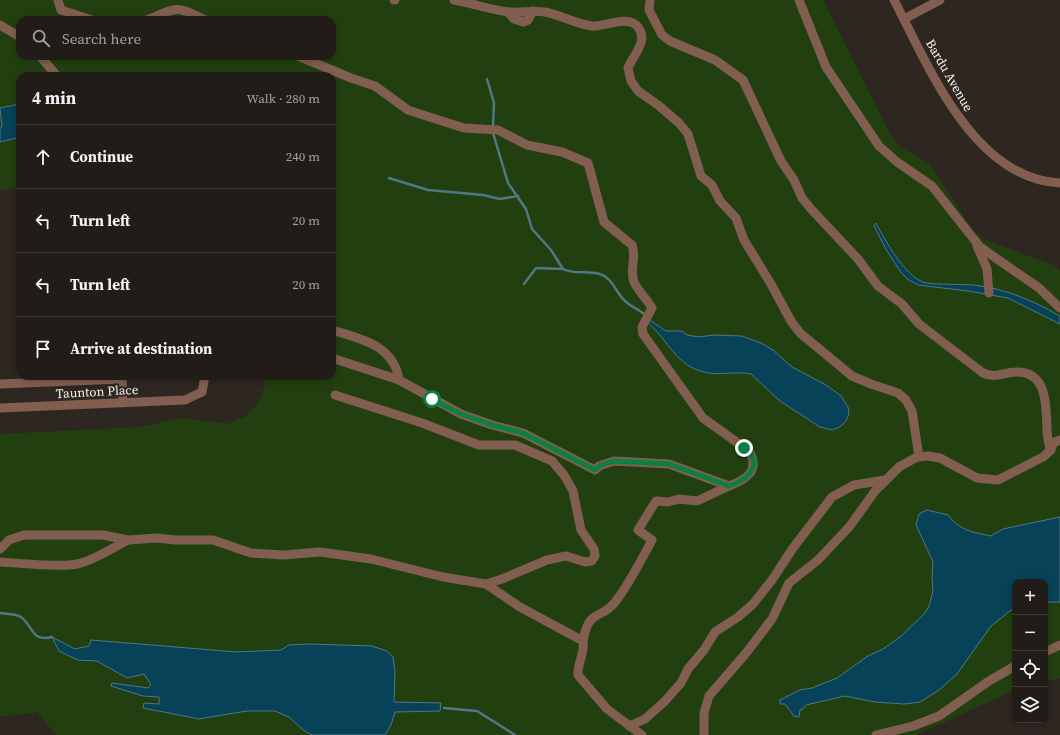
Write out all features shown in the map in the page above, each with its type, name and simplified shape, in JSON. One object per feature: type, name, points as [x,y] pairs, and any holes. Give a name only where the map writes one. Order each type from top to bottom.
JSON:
[{"type":"street","points":[[58,0],[62,16]]},
{"type":"street","points":[[454,0],[508,12],[546,12],[593,26],[630,21],[638,25],[642,38],[641,45],[628,68],[631,81],[638,91],[658,105],[679,123],[688,134],[701,176],[712,185],[720,201],[736,218],[744,240],[771,284],[790,321],[800,333],[852,376],[898,393],[906,400],[912,411],[919,457]]},
{"type":"street","points":[[650,0],[648,10],[662,35],[670,41],[715,60],[743,80],[781,161],[794,180],[802,198],[810,209],[858,259],[878,286],[902,304],[918,324],[983,373],[991,377],[1016,372],[1026,374],[1041,385],[1045,399],[1050,450]]},
{"type":"street","points":[[799,0],[826,67],[878,146],[932,186],[980,247],[1039,288],[1060,308]]},
{"type":"street","name":"Bardu Avenue","points":[[894,0],[948,102],[969,131],[989,150],[1014,168],[1039,180],[1060,183]]},
{"type":"street","points":[[904,19],[940,0]]},
{"type":"street","points":[[156,16],[175,8],[182,9],[197,16]]},
{"type":"street","points":[[61,10],[80,16]]},
{"type":"street","points":[[0,25],[16,35]]},
{"type":"street","points":[[43,60],[54,72]]},
{"type":"street","points":[[308,60],[375,86],[408,110],[464,128],[504,131],[527,145],[562,152],[588,163],[604,222],[632,245],[634,249],[632,272],[634,282],[652,308],[642,327],[643,334],[703,418],[749,451],[752,456],[753,465],[749,475],[741,482],[697,501],[679,499],[668,502],[656,501],[638,530],[652,540],[629,583],[614,603],[591,619],[587,624],[583,656],[578,668],[578,675],[607,710],[642,735]]},
{"type":"street","points":[[974,239],[980,250],[988,278],[989,291]]},
{"type":"street","points":[[336,331],[363,339],[386,354],[395,363],[399,380]]},
{"type":"street","points":[[336,359],[399,380],[461,414],[492,425],[523,433],[595,470],[599,466],[614,461],[669,464],[729,486]]},
{"type":"street","name":"Taunton Place","points":[[0,384],[81,380]]},
{"type":"street","points":[[122,380],[122,402]]},
{"type":"street","name":"Taunton Place","points":[[0,408],[185,400],[202,392],[204,380]]},
{"type":"street","points":[[335,395],[422,423],[479,445],[516,445],[539,454],[558,466],[573,491],[579,525],[594,549],[595,556],[592,561],[585,562],[566,556],[547,560],[531,565],[502,579],[486,584]]},
{"type":"street","points":[[704,735],[705,708],[709,696],[714,688],[747,652],[772,619],[789,583],[818,560],[829,549],[850,526],[885,480],[899,467],[919,457],[940,458],[977,478],[998,480],[1044,457],[1050,450],[1053,442],[1060,440]]},
{"type":"street","points":[[629,726],[645,719],[664,702],[681,683],[688,668],[704,650],[715,632],[738,617],[757,599],[832,497],[854,485],[885,480]]},
{"type":"street","points":[[0,549],[15,537],[36,534],[103,535],[128,540],[157,538],[175,540],[213,540],[252,553],[284,555],[308,552],[334,553],[371,559],[443,577],[486,584],[520,607],[584,642]]},
{"type":"street","points":[[0,562],[65,565],[78,564],[128,540]]},
{"type":"street","points":[[1047,651],[1060,645]]},
{"type":"street","points":[[876,735],[913,726],[946,712],[989,681],[1012,668]]},
{"type":"green space","points":[[0,0],[823,0],[890,134],[900,147],[929,163],[973,230],[983,239],[1056,266],[1060,271],[1060,678],[1048,681],[1048,579],[1012,579],[1012,691],[916,735],[56,735],[37,712],[0,717],[0,434],[141,427],[182,418],[227,424],[244,417],[257,406],[265,386],[263,380],[336,380],[336,72],[16,72],[16,187],[0,191]]},
{"type":"water","points":[[16,105],[16,138],[0,142],[0,128],[2,127],[0,108]]},
{"type":"water","points":[[876,223],[902,265],[916,278],[923,282],[974,285],[1008,292],[1029,300],[1060,316],[1060,324],[1008,298],[968,291],[918,285],[907,279],[887,251],[874,226]]},
{"type":"water","points":[[649,321],[666,331],[682,331],[687,335],[699,337],[714,335],[742,336],[761,343],[773,350],[792,367],[826,385],[841,396],[848,407],[849,414],[846,421],[840,427],[832,430],[820,427],[780,401],[751,374],[708,373],[697,370],[680,359],[648,323]]},
{"type":"water","points":[[927,510],[948,515],[957,524],[967,530],[991,536],[1003,529],[1060,517],[1060,602],[1048,602],[1048,579],[1012,579],[1012,609],[991,626],[957,674],[939,690],[920,702],[904,704],[875,702],[845,696],[806,705],[800,710],[799,717],[794,716],[785,704],[780,704],[780,700],[800,690],[812,688],[837,678],[868,656],[883,649],[900,637],[925,613],[929,606],[933,591],[933,562],[916,525],[919,514]]},
{"type":"water","points":[[52,637],[75,649],[89,646],[91,640],[236,652],[281,650],[289,645],[309,644],[372,646],[387,651],[393,657],[395,672],[394,702],[441,703],[440,711],[395,712],[391,725],[385,735],[312,735],[303,730],[289,717],[275,711],[247,711],[199,719],[143,708],[144,703],[159,704],[159,697],[143,696],[111,686],[112,683],[148,688],[151,685],[144,674],[127,678],[97,661],[78,660],[59,651]]},
{"type":"waterway","points":[[487,79],[494,103],[493,126]]},
{"type":"waterway","points":[[493,133],[508,183],[526,209],[532,229],[551,250],[563,269],[572,272],[595,273],[604,276],[611,282],[625,301],[645,315]]},
{"type":"waterway","points":[[389,178],[428,190],[483,195],[500,199],[518,196]]},
{"type":"waterway","points":[[524,284],[536,268],[563,269]]},
{"type":"waterway","points":[[0,613],[19,616],[24,619],[36,635],[45,638],[52,637]]},
{"type":"waterway","points":[[444,708],[477,711],[515,735]]},
{"type":"route","points":[[432,399],[461,414],[492,425],[523,433],[595,470],[599,466],[614,461],[669,464],[729,486],[741,482],[752,470],[752,456],[749,451],[744,448]]}]
